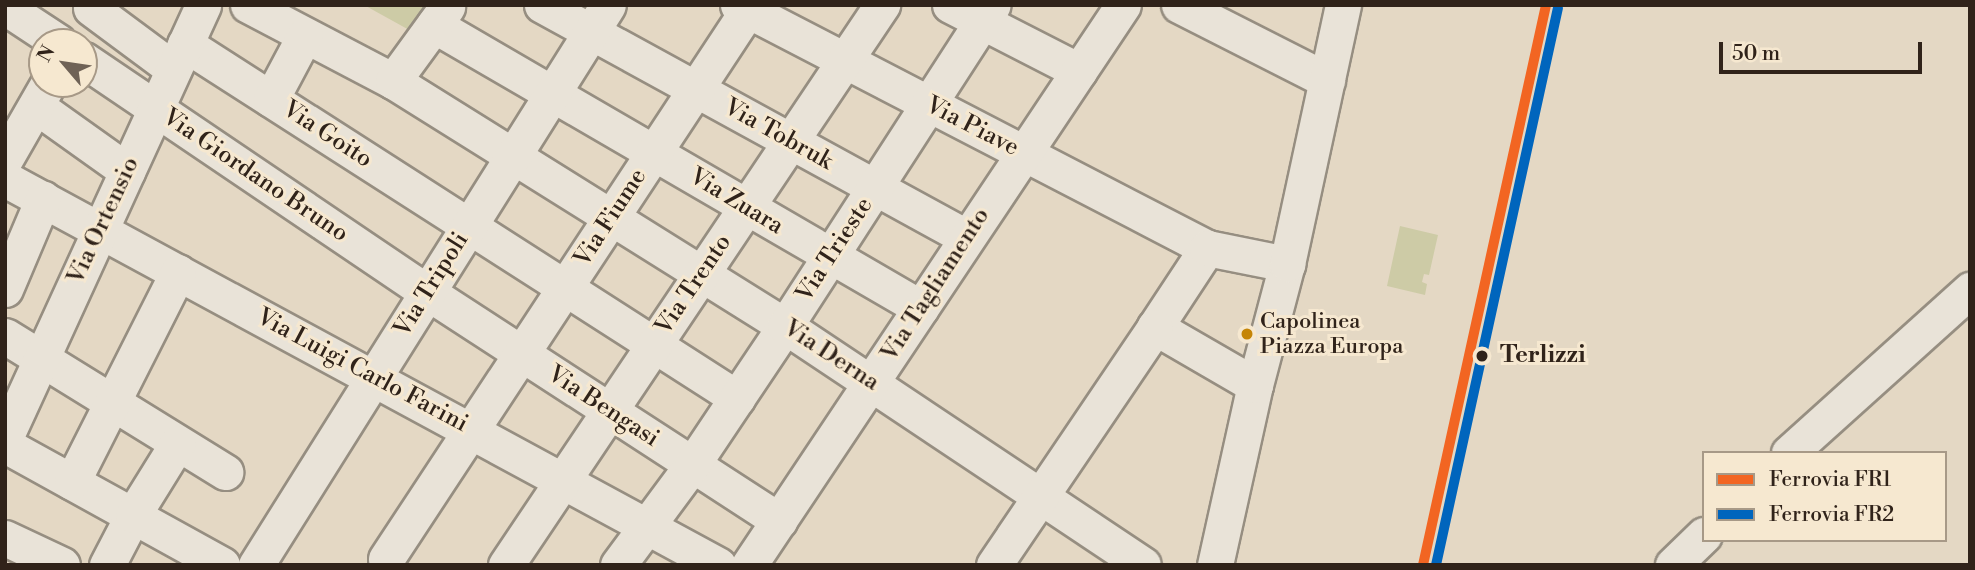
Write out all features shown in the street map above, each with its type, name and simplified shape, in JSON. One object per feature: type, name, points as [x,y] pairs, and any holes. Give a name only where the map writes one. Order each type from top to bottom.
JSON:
[{"type":"street","name":"Via Ortensio","points":[[5,438],[203,5]]},
{"type":"street","name":"Via Derna","points":[[248,5],[393,80],[785,326],[1041,496],[1129,561]]},
{"type":"street","name":"Via Tobruk","points":[[542,5],[600,19],[695,90],[966,237]]},
{"type":"street","name":"Via Trento","points":[[506,565],[882,5]]},
{"type":"street","points":[[950,5],[988,14],[1079,71]]},
{"type":"street","name":"Via Tagliamento","points":[[749,565],[1123,5]]},
{"type":"street","points":[[1179,5],[1327,80]]},
{"type":"street","points":[[1215,565],[1255,385],[1287,264],[1343,5]]},
{"type":"street","name":"Via Goito","points":[[92,7],[179,57],[271,99],[737,398]]},
{"type":"street","points":[[80,28],[92,7]]},
{"type":"street","name":"Via Piave","points":[[745,7],[1207,248],[1287,264]]},
{"type":"street","name":"Via Fiume","points":[[386,559],[695,90],[745,7]]},
{"type":"street","points":[[10,11],[36,28]]},
{"type":"street","name":"Via Trieste","points":[[618,565],[649,526],[737,398],[988,14]]},
{"type":"street","points":[[393,80],[441,15]]},
{"type":"street","name":"Via Zuara","points":[[441,15],[553,93],[921,309]]},
{"type":"street","name":"Via Tripoli","points":[[256,565],[600,19]]},
{"type":"street","points":[[271,99],[305,35]]},
{"type":"street","name":"Via Giordano Bruno","points":[[98,69],[427,292]]},
{"type":"street","points":[[5,159],[40,98]]},
{"type":"street","points":[[45,98],[127,171]]},
{"type":"street","name":"Via Luigi Carlo Farini","points":[[5,178],[718,565]]},
{"type":"street","points":[[5,289],[43,199]]},
{"type":"street","points":[[994,565],[1207,248]]},
{"type":"street","points":[[72,482],[178,272]]},
{"type":"street","points":[[1791,451],[1970,290]]},
{"type":"street","name":"Via Bengasi","points":[[427,292],[779,521]]},
{"type":"street","points":[[1155,327],[1255,385]]},
{"type":"street","points":[[5,336],[225,472]]},
{"type":"street","points":[[107,565],[133,515],[177,444]]},
{"type":"street","points":[[5,445],[222,565]]},
{"type":"street","points":[[1673,565],[1702,537]]},
{"type":"street","points":[[5,538],[62,565]]},
{"type":"shaded area","points":[[364,5],[425,5],[411,31]]},
{"type":"shaded area","points":[[1400,226],[1438,235],[1429,275],[1424,274],[1422,282],[1427,284],[1425,295],[1387,286]]},
{"type":"rail line","name":"FR1","points":[[1423,565],[1546,5]]},
{"type":"rail line","name":"FR2","points":[[1436,565],[1558,8]]},
{"type":"place","name":"Capolinea Piazza Europa","points":[[1247,334]]},
{"type":"place","name":"Terlizzi","points":[[1482,356]]}]
